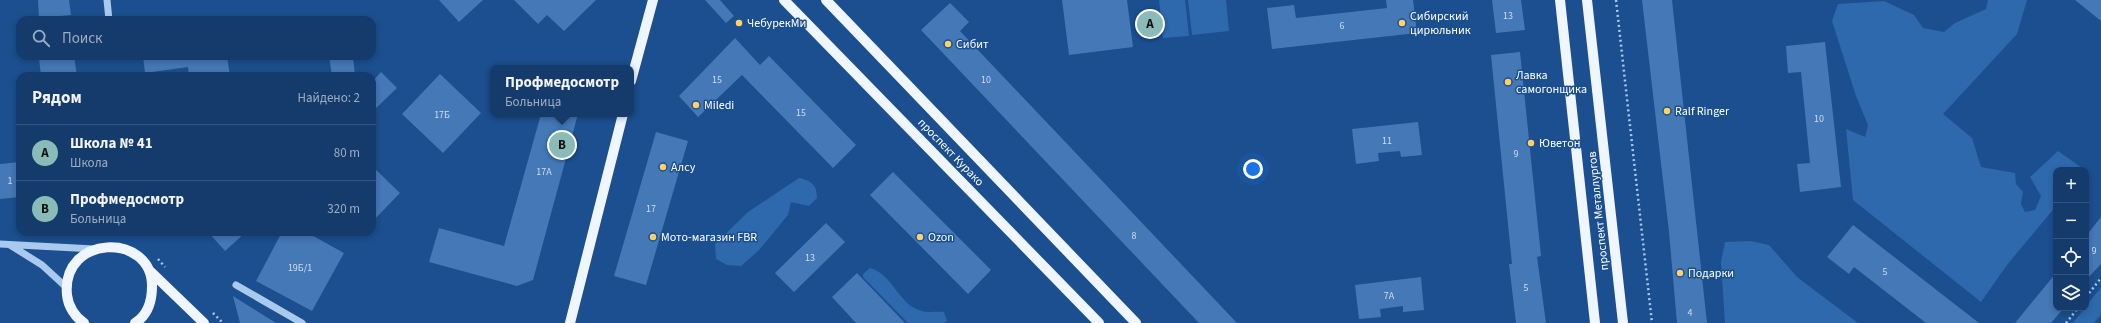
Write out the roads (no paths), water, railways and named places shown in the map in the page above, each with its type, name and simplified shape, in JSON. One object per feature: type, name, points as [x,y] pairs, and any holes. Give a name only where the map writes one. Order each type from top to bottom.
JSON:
[{"type":"main road","points":[[634,70],[653,0]]},
{"type":"main road","name":"проспект Курако","points":[[784,0],[1099,323]]},
{"type":"main road","name":"проспект Курако","points":[[826,0],[1136,323]]},
{"type":"main road","name":"проспект Металлургов","points":[[1560,0],[1595,323]]},
{"type":"main road","name":"проспект Металлургов","points":[[1587,0],[1623,323]]},
{"type":"main road","points":[[570,323],[622,117]]},
{"type":"main road","points":[[74,323],[73,312],[68,300],[66,287],[69,275],[74,264],[83,255],[94,249],[106,246],[118,247],[130,251],[140,258],[147,269],[152,282],[152,297],[147,310],[138,322]]},
{"type":"main road","points":[[147,269],[204,323]]},
{"type":"main road","points":[[73,312],[84,323]]},
{"type":"street","points":[[107,0],[109,16]]},
{"type":"street","points":[[0,244],[94,249]]},
{"type":"street","points":[[10,245],[42,265],[66,287]]},
{"type":"street","points":[[236,285],[302,323]]},
{"type":"place","name":"ЧебурекМи","points":[[739,23]]},
{"type":"place","name":"Сибирский цирюльник","points":[[1402,23]]},
{"type":"place","name":"Школа № 41","points":[[1150,24]]},
{"type":"place","name":"Сибит","points":[[948,44]]},
{"type":"place","name":"Лавка самогонщика","points":[[1508,82]]},
{"type":"place","name":"Miledi","points":[[696,105]]},
{"type":"place","name":"Ralf Ringer","points":[[1667,111]]},
{"type":"place","name":"Юветон","points":[[1531,143]]},
{"type":"place","name":"Профмедосмотр","points":[[562,145]]},
{"type":"place","name":"Алсу","points":[[663,167]]},
{"type":"place","name":"Мото-магазин FBR","points":[[653,237]]},
{"type":"place","name":"Ozon","points":[[920,237]]},
{"type":"place","name":"Подарки","points":[[1680,273]]}]
